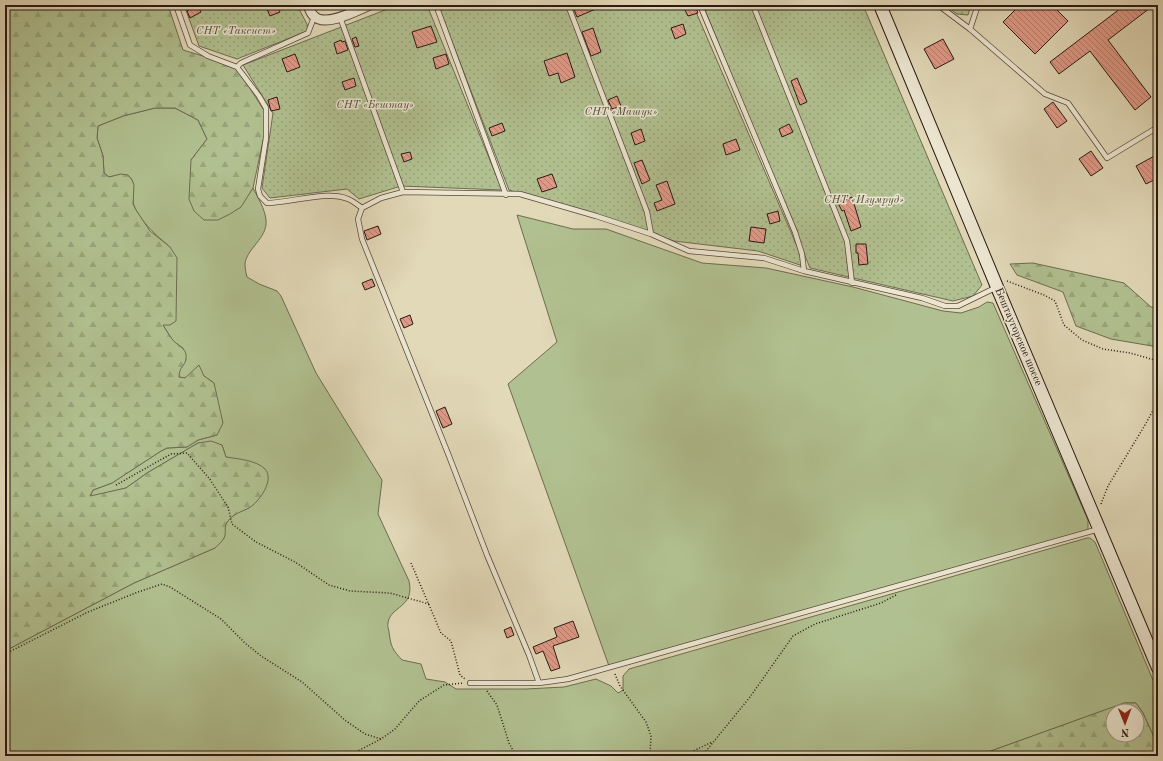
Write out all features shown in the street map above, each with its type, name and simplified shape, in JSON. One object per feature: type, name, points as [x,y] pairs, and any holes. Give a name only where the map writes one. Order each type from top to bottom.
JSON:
[{"type":"street","points":[[308,5],[314,17],[329,21],[370,5]]},
{"type":"street","name":"Бештаугорское шоссе","points":[[880,5],[996,285],[1158,668]]},
{"type":"lane","points":[[176,5],[190,45],[208,56],[237,68],[259,96],[266,108],[266,138],[258,189],[260,196],[267,203],[329,196],[348,199],[362,208]]},
{"type":"lane","points":[[332,5],[340,5]]},
{"type":"lane","points":[[436,5],[506,195]]},
{"type":"lane","points":[[568,5],[647,212],[651,234]]},
{"type":"lane","points":[[700,5],[795,232],[802,254],[804,271]]},
{"type":"lane","points":[[753,5],[847,241],[852,283]]},
{"type":"lane","points":[[938,5],[970,28],[1045,94],[1068,103],[1107,158],[1158,127]]},
{"type":"lane","points":[[970,28],[978,5]]},
{"type":"lane","points":[[237,68],[242,63],[308,33],[314,17]]},
{"type":"lane","points":[[340,17],[403,192]]},
{"type":"lane","points":[[538,683],[529,655],[487,555],[362,238],[358,219],[362,208],[381,198],[403,192],[506,195],[520,194],[651,234],[688,250],[764,258],[804,271],[922,298],[945,306],[958,306],[996,285]]},
{"type":"lane","points":[[470,683],[538,683],[568,679],[909,582],[1098,524]]},
{"type":"path","points":[[996,285],[1004,280],[1044,295],[1055,302],[1064,325],[1082,340],[1103,349],[1130,353],[1158,361]]},
{"type":"path","points":[[1098,524],[1108,486],[1158,401]]},
{"type":"path","points":[[116,485],[171,454],[187,453],[209,478],[228,507],[232,524],[256,542],[295,562],[329,585],[350,591],[390,593],[429,604]]},
{"type":"path","points":[[411,563],[441,633],[451,641],[460,675],[470,683]]},
{"type":"path","points":[[702,756],[750,697],[793,636],[815,624],[881,603],[898,593],[909,582]]},
{"type":"path","points":[[5,654],[88,612],[162,584],[170,587],[221,619],[245,643],[261,656],[302,682],[346,721],[365,734],[381,738]]},
{"type":"path","points":[[611,666],[620,686],[646,722],[651,736],[650,756]]},
{"type":"path","points":[[348,756],[395,729],[419,701],[444,685],[470,683]]},
{"type":"path","points":[[486,689],[497,705],[509,743],[516,756]]},
{"type":"path","points":[[683,756],[714,742]]},
{"type":"green space","points":[[5,5],[168,5],[183,50],[236,66],[268,117],[253,188],[241,207],[218,220],[204,220],[194,211],[189,199],[191,160],[207,139],[198,120],[175,108],[155,108],[123,116],[98,126],[97,138],[103,156],[104,173],[109,177],[121,174],[128,175],[134,185],[133,204],[136,210],[150,231],[170,247],[177,258],[176,321],[170,325],[163,325],[172,339],[184,350],[186,355],[179,377],[185,378],[199,365],[204,376],[214,383],[223,423],[217,435],[198,440],[187,447],[167,448],[112,483],[93,490],[90,496],[126,488],[147,473],[198,443],[211,441],[222,445],[226,457],[247,460],[261,466],[268,474],[268,479],[267,485],[257,501],[249,508],[235,515],[228,521],[224,538],[215,548],[134,583],[5,651]]},
{"type":"green space","name":"СНТ «Таксист»","points":[[184,5],[297,5],[310,30],[237,59],[199,46]]},
{"type":"green space","name":"СНТ «Бештау»","points":[[398,5],[427,5],[502,190],[401,186],[359,199],[347,189],[270,198],[262,188],[273,113],[243,65]]},
{"type":"green space","name":"СНТ «Машук»","points":[[438,5],[693,5],[806,267],[758,251],[674,241],[509,190]]},
{"type":"green space","name":"СНТ «Изумруд»","points":[[703,5],[863,5],[982,285],[973,296],[953,301],[810,268]]},
{"type":"green space","points":[[945,5],[971,5],[968,15],[957,14]]},
{"type":"green space","points":[[155,108],[175,108],[198,120],[207,139],[191,160],[240,207],[253,188],[264,212],[266,226],[264,232],[246,259],[245,266],[247,277],[259,284],[277,291],[281,296],[316,373],[382,480],[378,514],[409,581],[410,590],[409,597],[406,602],[390,617],[388,625],[390,641],[392,648],[402,660],[421,664],[426,679],[445,682],[456,689],[526,689],[564,687],[596,679],[611,686],[618,693],[623,690],[623,676],[629,669],[1090,538],[1095,542],[1158,692],[1158,746],[1145,717],[1145,703],[1105,703],[1105,710],[977,756],[5,756],[5,651],[134,583],[215,548],[224,538],[225,526],[228,520],[238,512],[249,508],[254,463],[226,457],[222,445],[198,443],[147,473],[126,488],[90,497],[93,490],[112,483],[167,448],[187,447],[198,440],[217,435],[214,383],[204,376],[185,378],[179,377],[179,370],[186,360],[183,348],[173,341],[163,325],[170,247],[147,226],[136,210],[133,197],[132,179],[128,176],[121,175],[109,177],[104,173],[103,156],[97,138],[98,126],[123,116]]},
{"type":"green space","points":[[517,215],[573,229],[606,229],[702,263],[766,268],[853,287],[943,311],[961,313],[979,307],[987,302],[993,303],[1088,520],[1088,530],[1083,534],[609,666],[508,384],[557,342]]},
{"type":"green space","points":[[1033,263],[1124,283],[1151,307],[1158,308],[1158,347],[1111,339],[1076,326],[1063,292],[1017,275],[1010,264]]},
{"type":"green space","points":[[1105,710],[1105,743],[1145,743],[1145,717],[1158,746],[1158,756],[977,756]]},
{"type":"building","points":[[197,5],[201,12],[190,18],[187,11]]},
{"type":"building","points":[[277,5],[280,12],[270,16],[267,9]]},
{"type":"building","points":[[572,5],[605,5],[577,17]]},
{"type":"building","points":[[1020,5],[1052,5],[1068,21],[1035,54],[1003,22]]},
{"type":"building","points":[[1125,5],[1154,5],[1108,40],[1151,97],[1135,110],[1090,51],[1059,74],[1050,62]]},
{"type":"building","points":[[695,6],[698,13],[688,16],[685,10]]},
{"type":"building","points":[[683,24],[686,34],[675,39],[671,28]]},
{"type":"building","points":[[431,26],[437,42],[417,48],[412,32]]},
{"type":"building","points":[[593,28],[601,52],[591,56],[582,32]]},
{"type":"building","points":[[356,37],[359,46],[355,47],[352,39]]},
{"type":"building","points":[[943,39],[954,59],[935,69],[924,49]]},
{"type":"building","points":[[341,40],[342,42],[345,41],[348,50],[337,54],[334,43]]},
{"type":"building","points":[[567,53],[575,77],[561,83],[558,73],[549,76],[544,61]]},
{"type":"building","points":[[295,54],[300,67],[287,72],[282,59]]},
{"type":"building","points":[[446,54],[449,64],[436,69],[433,58]]},
{"type":"building","points":[[354,78],[356,86],[345,90],[342,82]]},
{"type":"building","points":[[797,78],[807,102],[800,105],[791,81]]},
{"type":"building","points":[[617,96],[621,106],[612,109],[608,100]]},
{"type":"building","points":[[277,97],[280,109],[271,111],[268,100]]},
{"type":"building","points":[[1053,102],[1067,121],[1057,128],[1044,109]]},
{"type":"building","points":[[502,123],[505,131],[492,136],[489,128]]},
{"type":"building","points":[[789,124],[793,132],[782,137],[779,129]]},
{"type":"building","points":[[641,129],[645,141],[635,145],[631,133]]},
{"type":"building","points":[[736,139],[740,150],[726,155],[723,144]]},
{"type":"building","points":[[1091,151],[1103,168],[1091,176],[1079,159]]},
{"type":"building","points":[[410,152],[412,159],[404,162],[401,154]]},
{"type":"building","points":[[1158,154],[1158,178],[1146,184],[1136,166]]},
{"type":"building","points":[[642,160],[650,180],[642,184],[634,163]]},
{"type":"building","points":[[552,174],[557,187],[542,192],[537,179]]},
{"type":"building","points":[[667,181],[675,204],[657,211],[654,203],[662,200],[656,185]]},
{"type":"building","points":[[852,197],[861,227],[851,231],[844,210],[842,211],[838,203]]},
{"type":"building","points":[[778,211],[780,221],[770,224],[767,214]]},
{"type":"building","points":[[378,226],[381,234],[367,240],[364,231]]},
{"type":"building","points":[[751,227],[766,229],[764,243],[749,241]]},
{"type":"building","points":[[856,244],[866,244],[868,264],[859,265],[858,253],[856,253]]},
{"type":"building","points":[[372,279],[375,286],[365,290],[362,283]]},
{"type":"building","points":[[410,315],[413,324],[404,328],[400,319]]},
{"type":"building","points":[[445,407],[452,424],[443,428],[436,411]]},
{"type":"building","points":[[573,621],[579,637],[553,646],[560,668],[551,671],[543,651],[536,654],[533,647],[557,637],[554,628]]},
{"type":"building","points":[[511,627],[514,635],[507,638],[504,630]]}]
